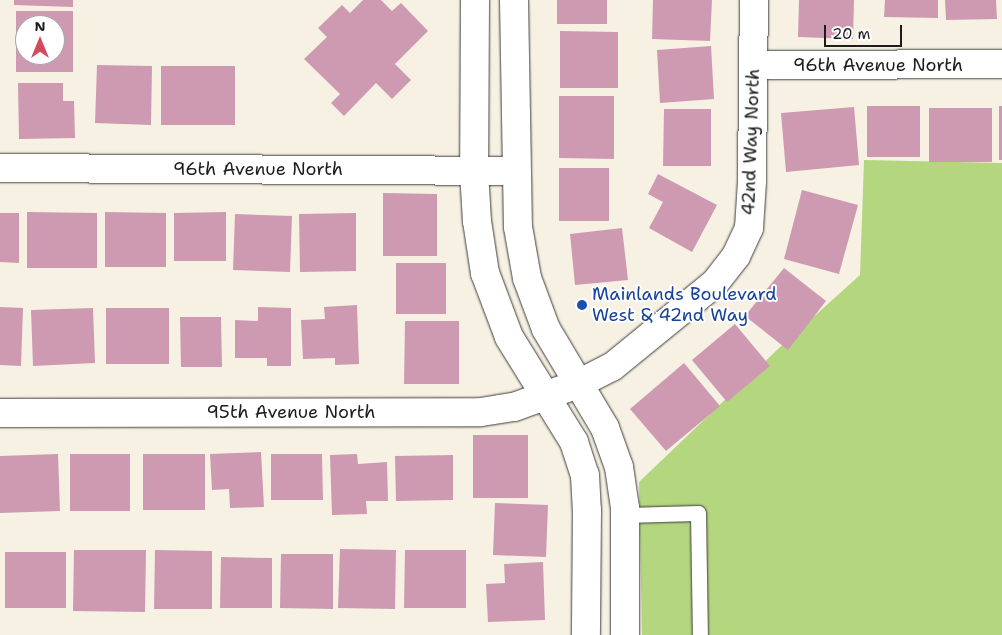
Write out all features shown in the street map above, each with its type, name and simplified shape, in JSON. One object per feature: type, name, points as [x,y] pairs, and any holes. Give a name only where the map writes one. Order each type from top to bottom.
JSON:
[{"type":"street","points":[[475,0],[474,171],[477,221],[485,273],[509,337],[574,442],[584,475],[587,510],[586,635]]},
{"type":"street","points":[[514,0],[518,227],[527,278],[546,328],[605,428],[619,467],[625,515],[625,635]]},
{"type":"street","name":"42nd Way North","points":[[578,384],[612,367],[715,283],[736,256],[749,228],[752,181],[754,0]]},
{"type":"street","name":"96th Avenue North","points":[[754,65],[1002,64]]},
{"type":"street","name":"96th Avenue North","points":[[0,168],[516,171]]},
{"type":"street","name":"95th Avenue North","points":[[0,413],[481,412],[514,407],[578,384]]},
{"type":"lane","points":[[625,515],[698,513],[700,635]]},
{"type":"green space","points":[[864,160],[1002,163],[1002,635],[642,635],[639,482],[778,349],[860,275]]},
{"type":"building","points":[[14,0],[73,0],[73,7],[14,5]]},
{"type":"building","points":[[363,0],[381,0],[392,11],[401,3],[428,31],[395,64],[411,80],[392,99],[376,83],[344,116],[331,103],[340,94],[304,59],[327,37],[318,28],[342,5],[350,13]]},
{"type":"building","points":[[557,0],[607,0],[607,24],[557,24]]},
{"type":"building","points":[[653,0],[712,0],[710,41],[652,39]]},
{"type":"building","points":[[799,0],[854,0],[853,39],[798,37]]},
{"type":"building","points":[[885,0],[938,0],[938,18],[884,17]]},
{"type":"building","points":[[945,0],[996,0],[997,19],[946,20]]},
{"type":"building","points":[[16,11],[73,11],[73,72],[16,72],[16,65],[65,65],[65,15],[16,15]]},
{"type":"building","points":[[560,31],[618,32],[618,88],[560,88]]},
{"type":"building","points":[[711,46],[714,99],[660,103],[657,50]]},
{"type":"building","points":[[97,65],[152,66],[151,125],[95,123]]},
{"type":"building","points":[[161,66],[235,66],[235,125],[161,125]]},
{"type":"building","points":[[18,83],[63,83],[63,101],[74,101],[75,138],[19,139]]},
{"type":"building","points":[[559,96],[614,96],[614,159],[559,158]]},
{"type":"building","points":[[867,106],[920,106],[920,157],[867,157]]},
{"type":"building","points":[[999,106],[1002,106],[1002,160],[999,160]]},
{"type":"building","points":[[854,107],[859,165],[786,172],[781,113]]},
{"type":"building","points":[[929,108],[992,108],[992,162],[929,162]]},
{"type":"building","points":[[664,109],[711,109],[711,166],[663,166]]},
{"type":"building","points":[[559,168],[609,168],[609,221],[559,221]]},
{"type":"building","points":[[658,174],[717,205],[692,252],[649,228],[663,202],[648,194]]},
{"type":"building","points":[[802,190],[858,205],[839,274],[784,259]]},
{"type":"building","points":[[383,193],[437,194],[437,256],[383,256]]},
{"type":"building","points":[[27,212],[97,213],[97,268],[27,268]]},
{"type":"building","points":[[105,212],[166,213],[166,267],[105,267]]},
{"type":"building","points":[[226,212],[226,261],[174,261],[174,213]]},
{"type":"building","points":[[0,213],[19,213],[19,263],[0,262]]},
{"type":"building","points":[[356,213],[356,271],[300,272],[299,214]]},
{"type":"building","points":[[235,214],[292,216],[290,272],[233,270]]},
{"type":"building","points":[[622,228],[628,280],[575,285],[570,234]]},
{"type":"building","points":[[396,263],[446,263],[446,314],[396,314]]},
{"type":"building","points":[[784,268],[826,301],[788,350],[745,316]]},
{"type":"building","points":[[357,305],[359,364],[335,365],[335,358],[303,359],[301,320],[325,319],[324,307]]},
{"type":"building","points":[[0,307],[23,308],[21,366],[0,365]]},
{"type":"building","points":[[258,307],[291,308],[291,366],[267,366],[267,358],[235,358],[235,320],[258,321]]},
{"type":"building","points":[[93,308],[95,363],[33,366],[31,310]]},
{"type":"building","points":[[106,308],[169,308],[169,364],[106,364]]},
{"type":"building","points":[[180,317],[221,317],[222,367],[181,367]]},
{"type":"building","points":[[405,321],[459,321],[459,384],[404,384]]},
{"type":"building","points":[[735,324],[770,366],[727,402],[692,360]]},
{"type":"building","points":[[684,363],[720,406],[666,451],[630,409]]},
{"type":"building","points":[[473,435],[528,435],[528,498],[473,498]]},
{"type":"building","points":[[261,452],[264,507],[230,508],[229,489],[212,490],[210,454]]},
{"type":"building","points":[[58,454],[60,511],[0,513],[0,456]]},
{"type":"building","points":[[70,454],[130,454],[130,511],[70,511]]},
{"type":"building","points":[[143,454],[205,454],[205,510],[143,510]]},
{"type":"building","points":[[271,454],[322,454],[323,500],[271,500]]},
{"type":"building","points":[[357,454],[358,464],[387,462],[388,501],[366,501],[367,514],[332,515],[330,455]]},
{"type":"building","points":[[453,455],[453,500],[396,501],[395,456]]},
{"type":"building","points":[[495,503],[548,505],[546,557],[493,555]]},
{"type":"building","points":[[340,549],[396,550],[395,609],[338,608]]},
{"type":"building","points":[[74,550],[146,550],[145,612],[73,611]]},
{"type":"building","points":[[155,550],[212,551],[212,609],[154,609]]},
{"type":"building","points":[[405,550],[466,550],[466,608],[404,608]]},
{"type":"building","points":[[5,552],[66,552],[66,608],[5,608]]},
{"type":"building","points":[[281,554],[333,554],[333,609],[280,608]]},
{"type":"building","points":[[221,557],[272,558],[272,608],[220,608]]},
{"type":"building","points":[[543,562],[545,620],[488,622],[486,584],[505,583],[504,564]]},
{"type":"place","name":"Mainlands Boulevard West & 42nd Way","points":[[582,305]]}]
